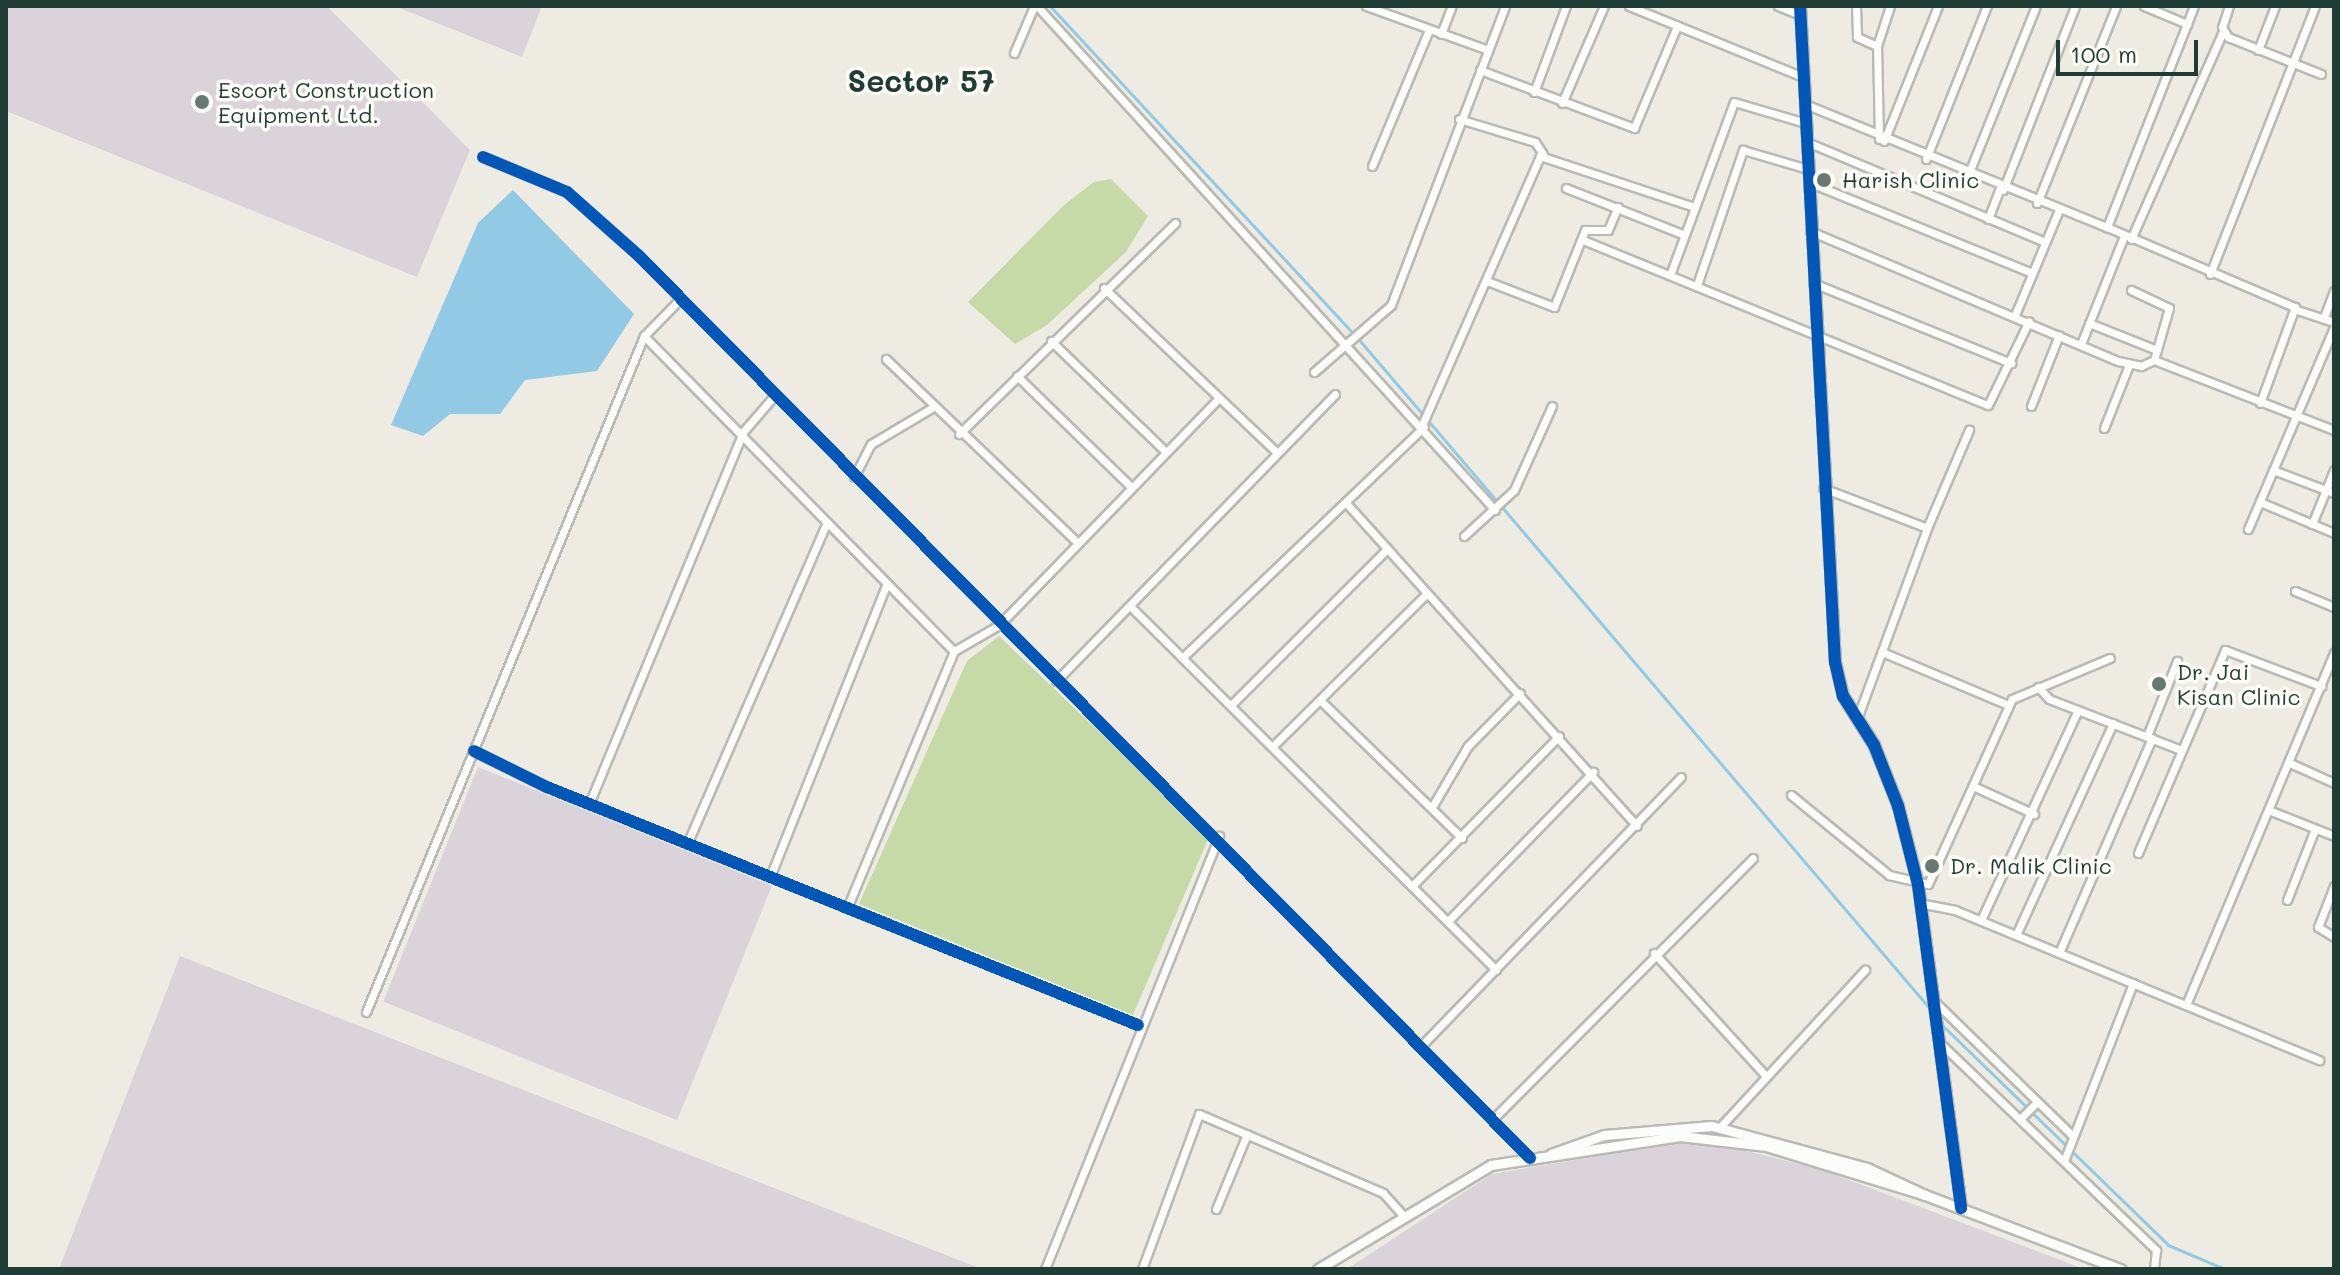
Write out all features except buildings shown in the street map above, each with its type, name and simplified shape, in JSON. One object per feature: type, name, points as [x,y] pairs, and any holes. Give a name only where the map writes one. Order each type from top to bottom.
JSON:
[{"type":"street","points":[[1014,53],[1036,6],[1425,422],[1496,508]]},
{"type":"street","points":[[1366,6],[1488,50]]},
{"type":"street","points":[[1441,34],[1452,6]]},
{"type":"street","points":[[1314,372],[1362,332],[1395,298],[1459,119],[1505,6]]},
{"type":"street","points":[[1534,92],[1566,6]]},
{"type":"street","points":[[1562,103],[1604,6]]},
{"type":"street","points":[[1629,6],[1803,77]]},
{"type":"street","points":[[1778,6],[1800,11],[1814,334],[1837,676],[1898,806],[1918,885],[1961,1208]]},
{"type":"street","points":[[1856,6],[1857,37],[1877,46]]},
{"type":"street","points":[[1882,140],[1877,46],[1890,6]]},
{"type":"street","points":[[1882,140],[1938,6]]},
{"type":"street","points":[[1926,159],[1987,6]]},
{"type":"street","points":[[1968,175],[2036,6]]},
{"type":"street","points":[[1988,219],[2075,6]]},
{"type":"street","points":[[2037,203],[2116,6]]},
{"type":"street","points":[[2144,6],[2187,24]]},
{"type":"street","points":[[2107,227],[2194,6]]},
{"type":"street","points":[[2081,344],[2223,31],[2229,6]]},
{"type":"street","points":[[2258,50],[2275,6]]},
{"type":"street","points":[[2210,274],[2315,6]]},
{"type":"street","points":[[1480,70],[1634,128],[1677,26]]},
{"type":"street","points":[[1372,166],[1429,30]]},
{"type":"street","points":[[2223,31],[2258,50],[2321,74]]},
{"type":"street","points":[[1670,275],[1691,206],[1734,102],[1806,123]]},
{"type":"street","points":[[1805,104],[1926,159],[2058,212],[2107,227],[2210,274],[2297,310],[2324,317],[2334,324],[2248,529]]},
{"type":"street","points":[[1459,119],[1531,140],[1543,154],[1691,206]]},
{"type":"street","points":[[1807,142],[2045,242]]},
{"type":"street","points":[[1697,285],[1743,150],[1808,169]]},
{"type":"street","points":[[1183,657],[1347,504],[1425,422],[1543,154]]},
{"type":"street","points":[[483,157],[575,198],[999,625],[1219,836],[1530,1158]]},
{"type":"street","points":[[1808,182],[2032,273]]},
{"type":"street","points":[[1566,188],[1682,234]]},
{"type":"street","points":[[1487,281],[1554,307],[1587,228],[1608,230],[1618,207]]},
{"type":"street","points":[[2015,315],[2058,212]]},
{"type":"street","points":[[959,434],[1104,288],[1175,223]]},
{"type":"street","points":[[1810,231],[2129,365],[2154,360],[2334,430]]},
{"type":"street","points":[[1583,240],[1988,405],[2029,321]]},
{"type":"street","points":[[1812,282],[2011,363]]},
{"type":"street","points":[[1104,288],[1277,453]]},
{"type":"street","points":[[2131,290],[2169,308],[2154,360]]},
{"type":"street","points":[[2324,317],[2334,291]]},
{"type":"street","points":[[366,1012],[644,336],[678,301]]},
{"type":"street","points":[[2260,403],[2297,310]]},
{"type":"street","points":[[2089,323],[2157,350]]},
{"type":"street","points":[[2031,406],[2059,335]]},
{"type":"street","points":[[644,336],[743,432],[954,651]]},
{"type":"street","points":[[1051,341],[1165,451]]},
{"type":"street","points":[[886,359],[959,434],[1076,541]]},
{"type":"street","points":[[2104,428],[2129,365]]},
{"type":"street","points":[[1017,376],[1129,485]]},
{"type":"street","points":[[1056,681],[1335,394]]},
{"type":"street","points":[[589,804],[743,432],[774,396]]},
{"type":"street","points":[[847,908],[954,651],[999,625],[1129,485],[1218,399]]},
{"type":"street","points":[[1464,536],[1507,498],[1552,406]]},
{"type":"street","points":[[854,477],[871,444],[933,407]]},
{"type":"street","points":[[1858,716],[1927,528],[1969,430]]},
{"type":"street","points":[[2273,470],[2330,491]]},
{"type":"street","points":[[2312,524],[2330,491],[2334,470]]},
{"type":"street","points":[[1823,488],[1927,528]]},
{"type":"street","points":[[2260,502],[2334,533]]},
{"type":"street","points":[[1347,504],[1426,594],[1593,772],[1637,826]]},
{"type":"street","points":[[687,844],[827,522]]},
{"type":"street","points":[[1231,705],[1387,549]]},
{"type":"street","points":[[770,877],[887,583]]},
{"type":"street","points":[[2295,591],[2334,607]]},
{"type":"street","points":[[1275,744],[1322,702],[1426,594]]},
{"type":"street","points":[[1130,606],[1451,918],[1496,970]]},
{"type":"street","points":[[2138,853],[2225,650],[2321,686]]},
{"type":"street","points":[[1882,652],[2008,705]]},
{"type":"street","points":[[2186,1005],[2292,764],[2334,653]]},
{"type":"street","points":[[1791,795],[1889,875],[1918,885],[1934,879],[2008,705],[2038,687],[2110,658]]},
{"type":"street","points":[[2059,953],[2149,737],[2177,661]]},
{"type":"street","points":[[2038,687],[2078,710],[2181,750]]},
{"type":"street","points":[[1432,807],[1468,746],[1520,693]]},
{"type":"street","points":[[1322,702],[1462,838]]},
{"type":"street","points":[[1981,920],[2034,814],[2078,710]]},
{"type":"street","points":[[2016,935],[2113,723]]},
{"type":"street","points":[[1414,884],[1559,736]]},
{"type":"street","points":[[474,751],[589,804],[1138,1025]]},
{"type":"street","points":[[2292,764],[2334,783]]},
{"type":"street","points":[[1451,918],[1593,772]]},
{"type":"street","points":[[1423,1044],[1637,826],[1681,777]]},
{"type":"street","points":[[1975,787],[2034,814]]},
{"type":"street","points":[[2271,811],[2334,836]]},
{"type":"street","points":[[2287,900],[2315,829]]},
{"type":"street","points":[[1045,1269],[1138,1025],[1219,836]]},
{"type":"street","points":[[1493,1119],[1654,953],[1753,858]]},
{"type":"street","points":[[2334,886],[2318,927],[2334,937]]},
{"type":"street","points":[[1919,903],[1981,920],[2319,1060]]},
{"type":"street","points":[[1654,953],[1765,1075]]},
{"type":"street","points":[[1720,1127],[1865,970]]},
{"type":"street","points":[[2069,1148],[2133,983]]},
{"type":"street","points":[[1934,1006],[2035,1104],[2156,1250],[2154,1269]]},
{"type":"street","points":[[1937,1040],[2023,1116],[2069,1148]]},
{"type":"street","points":[[2023,1116],[2035,1104]]},
{"type":"street","points":[[1142,1269],[1199,1114],[1383,1193],[1402,1214]]},
{"type":"street","points":[[1551,1154],[1633,1130],[1720,1127],[1867,1168],[1925,1195]]},
{"type":"street","points":[[1216,1209],[1247,1134]]},
{"type":"street","points":[[1318,1269],[1402,1214],[1491,1165],[1680,1136],[1723,1140],[1925,1195],[2120,1269]]},
{"type":"shaded area","points":[[6,6],[327,6],[470,150],[417,277],[6,111]]},
{"type":"shaded area","points":[[394,6],[542,6],[522,57]]},
{"type":"shaded area","points":[[478,767],[772,886],[677,1120],[383,1002]]},
{"type":"shaded area","points":[[180,956],[982,1269],[59,1269]]},
{"type":"shaded area","points":[[1698,1139],[1820,1169],[2084,1269],[1347,1269],[1492,1174]]},
{"type":"green space","points":[[1111,179],[1148,216],[1126,252],[1047,325],[1015,344],[968,302],[1064,205],[1094,182]]},
{"type":"green space","points":[[999,636],[1209,837],[1133,1015],[859,904],[967,661]]},
{"type":"water","points":[[513,190],[634,314],[597,371],[525,380],[500,414],[450,414],[423,436],[391,425],[478,223]]},
{"type":"waterway","points":[[1050,6],[1355,335],[1931,1010]]},
{"type":"waterway","points":[[1940,1023],[2168,1245],[2225,1269]]},
{"type":"cycle path","points":[[1800,6],[1835,662],[1843,696],[1874,745],[1898,806],[1918,885],[1961,1208]]},
{"type":"cycle path","points":[[483,157],[567,192],[639,256],[1530,1158]]},
{"type":"cycle path","points":[[474,751],[547,787],[1138,1025]]},
{"type":"place","name":"Escort Construction Equipment Ltd.","points":[[202,102]]},
{"type":"place","name":"Harish Clinic","points":[[1824,180]]},
{"type":"place","name":"Dr. Jai Kisan Clinic","points":[[2159,684]]},
{"type":"place","name":"Dr. Malik Clinic","points":[[1932,866]]},
{"type":"district","name":"Sector 57","points":[[921,80]]}]
